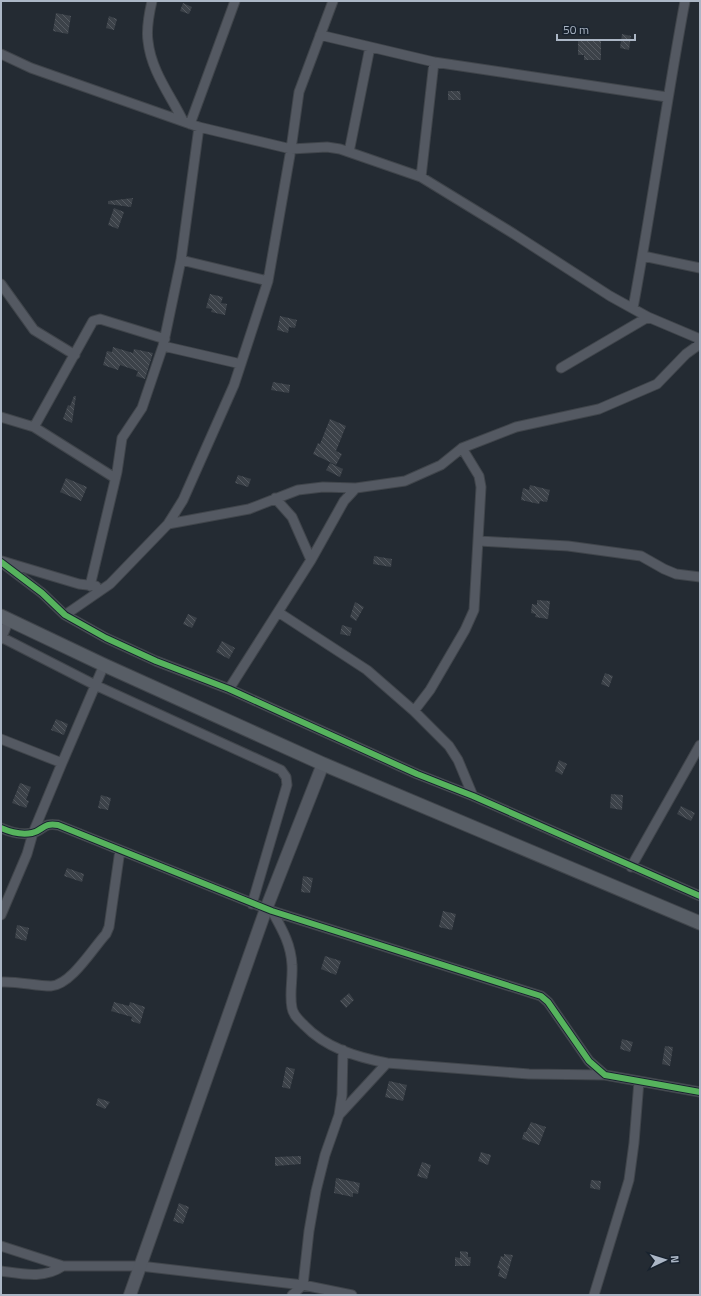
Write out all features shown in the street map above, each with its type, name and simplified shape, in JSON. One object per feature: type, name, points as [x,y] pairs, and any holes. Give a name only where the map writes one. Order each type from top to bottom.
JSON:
[{"type":"main road","points":[[5,618],[104,665],[324,764],[700,923]]},
{"type":"street","points":[[152,1],[147,32],[149,50],[155,69],[191,124]]},
{"type":"street","points":[[90,586],[115,478],[122,438],[142,408],[164,343],[181,260],[191,124],[235,1]]},
{"type":"street","points":[[65,615],[110,584],[168,524],[183,500],[234,385],[268,281],[291,149],[299,92],[333,1]]},
{"type":"street","points":[[633,308],[643,256],[667,97],[685,1]]},
{"type":"street","points":[[320,35],[434,62],[667,97]]},
{"type":"street","points":[[349,152],[370,47]]},
{"type":"street","points":[[1,54],[31,68],[191,124],[291,149],[327,147],[349,152],[421,177],[514,234],[610,296],[648,318],[700,339]]},
{"type":"street","points":[[421,177],[434,62]]},
{"type":"street","points":[[643,256],[700,268]]},
{"type":"street","points":[[181,260],[268,281]]},
{"type":"street","points":[[1,284],[34,330],[75,355]]},
{"type":"street","points":[[561,368],[648,318]]},
{"type":"street","points":[[34,427],[94,322],[97,320],[164,343],[241,364]]},
{"type":"street","points":[[168,524],[243,510],[274,498],[312,488],[356,488],[405,481],[441,466],[462,448],[516,427],[598,409],[657,384],[686,354],[700,344]]},
{"type":"street","points":[[1,417],[34,427],[115,478]]},
{"type":"street","points":[[414,711],[430,690],[465,630],[474,610],[481,487],[479,476],[462,448]]},
{"type":"street","points":[[230,689],[311,560],[344,501],[356,488]]},
{"type":"street","points":[[274,498],[292,517],[311,560]]},
{"type":"street","points":[[479,541],[568,546],[641,556],[676,574],[700,577]]},
{"type":"street","points":[[1,561],[90,586],[110,584]]},
{"type":"street","points":[[1,561],[42,593],[65,615],[130,650],[230,689],[417,774],[473,796],[631,867],[700,896]]},
{"type":"street","points":[[278,612],[367,670],[414,711],[449,746],[465,774],[473,796]]},
{"type":"street","points":[[5,618],[1,638],[95,685],[281,770],[286,777],[287,785],[252,904]]},
{"type":"street","points":[[1,915],[27,854],[33,833],[104,665]]},
{"type":"street","points":[[1,739],[62,763]]},
{"type":"street","points":[[631,867],[700,745]]},
{"type":"street","points":[[130,1295],[269,910],[324,764]]},
{"type":"street","points":[[1,828],[17,833],[33,833],[42,826],[53,824],[269,910],[541,996],[548,1002],[588,1061],[605,1075]]},
{"type":"street","points":[[1,982],[22,982],[51,986],[68,979],[106,934],[109,927],[120,850]]},
{"type":"street","points":[[269,910],[286,936],[290,948],[292,965],[291,1001],[294,1015],[314,1035],[343,1050],[386,1063],[529,1074],[605,1075],[700,1092]]},
{"type":"street","points":[[292,1295],[303,1285],[309,1231],[316,1191],[325,1155],[339,1115],[342,1095],[343,1050]]},
{"type":"street","points":[[339,1115],[386,1063]]},
{"type":"street","points":[[594,1295],[629,1180],[634,1143],[639,1081]]},
{"type":"street","points":[[1,1246],[63,1266],[140,1266],[303,1285],[352,1295]]},
{"type":"street","points":[[1,1271],[40,1275],[48,1274],[63,1266]]},
{"type":"building","points":[[183,3],[192,7],[189,14],[180,11]]},
{"type":"building","points":[[56,13],[71,16],[68,34],[53,31]]},
{"type":"building","points":[[109,16],[117,19],[114,30],[106,28]]},
{"type":"building","points":[[622,34],[631,36],[629,50],[620,48]]},
{"type":"building","points":[[578,41],[601,41],[601,60],[584,60],[584,55],[578,55]]},
{"type":"building","points":[[448,91],[460,91],[461,100],[448,100]]},
{"type":"building","points":[[133,198],[131,207],[108,204],[108,201]]},
{"type":"building","points":[[114,208],[124,212],[118,229],[108,225]]},
{"type":"building","points":[[210,294],[223,297],[221,303],[227,304],[225,315],[211,312],[212,309],[206,308]]},
{"type":"building","points":[[280,316],[297,320],[295,328],[289,327],[288,333],[277,330]]},
{"type":"building","points":[[113,347],[133,353],[134,349],[153,353],[145,379],[136,376],[138,371],[120,365],[118,370],[103,365],[107,351],[112,352]]},
{"type":"building","points":[[273,382],[290,385],[289,393],[271,390]]},
{"type":"building","points":[[74,396],[76,396],[72,423],[63,419],[68,405],[70,406]]},
{"type":"building","points":[[330,419],[346,426],[336,451],[342,454],[336,465],[313,454],[318,443],[320,444]]},
{"type":"building","points":[[330,463],[343,469],[340,477],[326,470]]},
{"type":"building","points":[[238,475],[251,479],[248,487],[235,483]]},
{"type":"building","points":[[66,478],[87,487],[81,501],[60,492]]},
{"type":"building","points":[[530,485],[550,490],[547,502],[540,501],[539,504],[521,500],[523,488],[529,490]]},
{"type":"building","points":[[374,556],[392,559],[391,567],[373,564]]},
{"type":"building","points":[[537,600],[550,601],[548,619],[535,617],[536,614],[531,613],[532,604],[537,605]]},
{"type":"building","points":[[355,602],[364,607],[356,621],[350,617]]},
{"type":"building","points":[[188,614],[197,618],[192,628],[183,624]]},
{"type":"building","points":[[342,625],[352,628],[350,636],[340,634]]},
{"type":"building","points":[[222,641],[235,648],[229,659],[216,652]]},
{"type":"building","points":[[605,673],[613,676],[609,687],[601,684]]},
{"type":"building","points":[[56,719],[68,724],[64,735],[51,730]]},
{"type":"building","points":[[559,760],[567,764],[562,775],[555,771]]},
{"type":"building","points":[[20,783],[31,787],[26,800],[29,801],[26,808],[12,803]]},
{"type":"building","points":[[611,794],[623,795],[622,810],[610,808]]},
{"type":"building","points":[[101,795],[111,798],[108,810],[98,808]]},
{"type":"building","points":[[681,806],[695,813],[691,821],[677,814]]},
{"type":"building","points":[[67,868],[84,874],[82,882],[64,876]]},
{"type":"building","points":[[303,876],[313,878],[310,893],[301,892]]},
{"type":"building","points":[[443,911],[456,914],[452,930],[439,927]]},
{"type":"building","points":[[17,925],[29,928],[26,941],[15,938]]},
{"type":"building","points":[[325,956],[341,961],[336,975],[321,969]]},
{"type":"building","points":[[349,993],[354,1000],[346,1008],[340,1001]]},
{"type":"building","points":[[114,1002],[129,1006],[130,1002],[145,1007],[140,1024],[131,1021],[132,1017],[111,1011]]},
{"type":"building","points":[[622,1039],[633,1042],[630,1052],[620,1049]]},
{"type":"building","points":[[665,1046],[673,1047],[670,1066],[662,1064]]},
{"type":"building","points":[[286,1067],[295,1069],[290,1089],[282,1087]]},
{"type":"building","points":[[389,1081],[407,1085],[403,1101],[385,1097]]},
{"type":"building","points":[[98,1098],[110,1102],[105,1109],[96,1105]]},
{"type":"building","points":[[531,1122],[546,1127],[539,1145],[522,1139],[524,1132],[526,1132]]},
{"type":"building","points":[[481,1152],[491,1155],[488,1165],[478,1161]]},
{"type":"building","points":[[301,1156],[301,1164],[275,1166],[275,1157]]},
{"type":"building","points":[[422,1162],[431,1165],[427,1179],[417,1176]]},
{"type":"building","points":[[336,1178],[360,1183],[358,1194],[353,1193],[353,1197],[334,1193]]},
{"type":"building","points":[[591,1180],[601,1181],[600,1190],[590,1188]]},
{"type":"building","points":[[179,1203],[189,1207],[183,1224],[173,1221]]},
{"type":"building","points":[[460,1251],[468,1252],[468,1257],[471,1257],[470,1266],[455,1266],[455,1257],[460,1258]]},
{"type":"building","points":[[504,1254],[513,1255],[506,1279],[498,1276],[500,1269],[497,1268],[501,1256],[504,1257]]},
{"type":"cycle path","points":[[1,562],[42,593],[65,615],[106,638],[156,661],[229,689],[417,774],[473,796],[700,896]]},
{"type":"cycle path","points":[[1,828],[16,833],[28,834],[36,832],[49,825],[58,825],[272,911],[541,996],[548,1002],[589,1061],[605,1075],[700,1092]]}]
